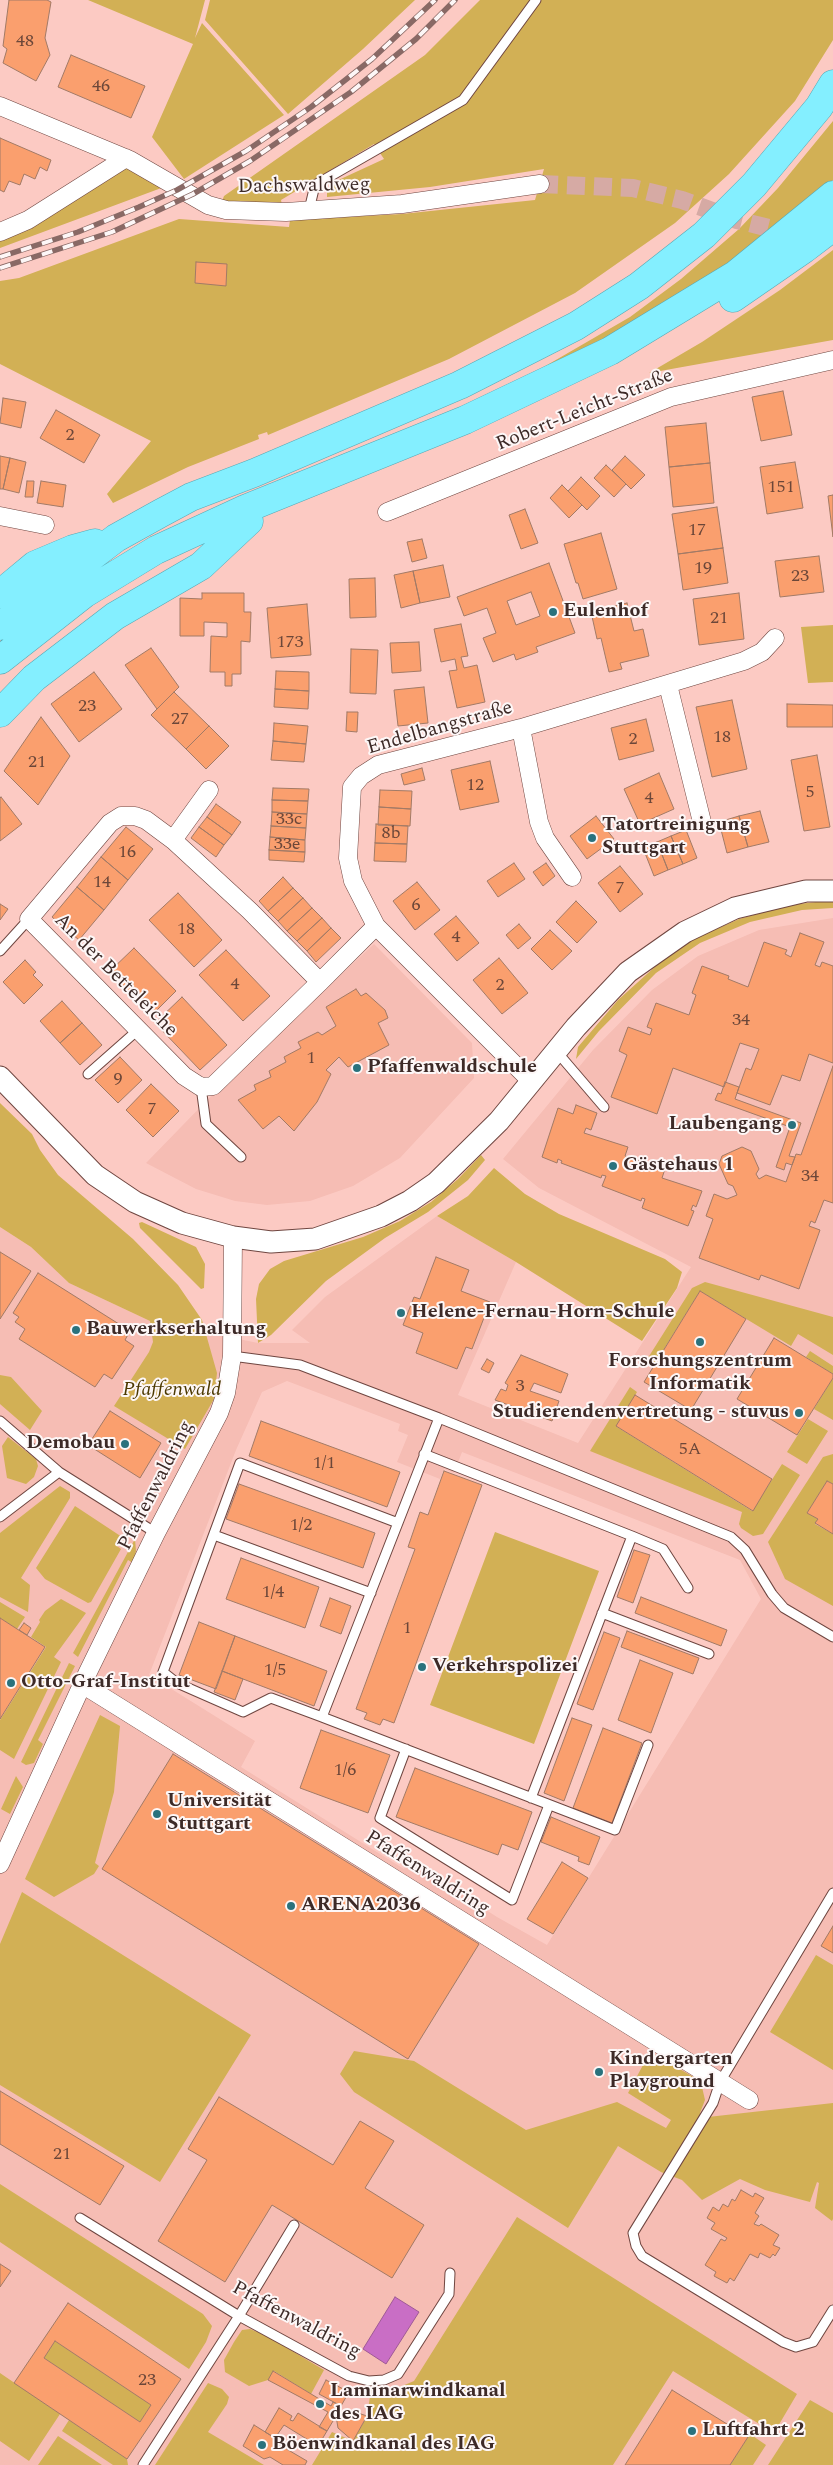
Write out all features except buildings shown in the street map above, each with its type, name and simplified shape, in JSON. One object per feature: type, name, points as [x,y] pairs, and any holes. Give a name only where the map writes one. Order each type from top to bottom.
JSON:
[{"type":"highway","points":[[0,626],[116,538],[191,497],[254,474],[460,385],[548,342],[640,286],[704,236],[728,212],[774,163],[819,107],[833,84]]},
{"type":"highway","points":[[0,660],[84,594],[156,550],[245,509],[465,420],[610,351],[735,275],[833,195]]},
{"type":"highway","points":[[0,678],[15,662],[92,602],[190,544],[571,390],[672,335],[743,292],[833,226]]},
{"type":"highway","points":[[0,713],[34,678],[115,616],[201,566],[249,521]]},
{"type":"highway","points":[[0,594],[35,565],[73,549],[116,538]]},
{"type":"street","name":"Dachswaldweg","points":[[0,106],[126,158],[208,205],[234,210],[309,210],[402,204],[540,184]]},
{"type":"street","points":[[0,232],[28,220],[126,158]]},
{"type":"street","name":"Robert-Leicht-Straße","points":[[387,512],[671,397],[833,360]]},
{"type":"street","points":[[0,516],[46,525]]},
{"type":"street","name":"Endelbangstraße","points":[[532,1082],[376,926],[353,882],[348,858],[352,787],[361,776],[378,765],[521,728],[744,662],[762,652],[775,638]]},
{"type":"street","points":[[668,685],[702,822]]},
{"type":"street","points":[[521,728],[539,822],[546,838],[572,877]]},
{"type":"street","points":[[173,840],[209,790]]},
{"type":"street","name":"An der Betteleiche","points":[[201,1087],[184,1076],[29,919],[92,842],[110,823],[122,816],[135,816],[146,820],[173,840],[250,911],[320,982]]},
{"type":"street","points":[[0,1077],[95,1175],[135,1202],[182,1223],[233,1237],[271,1242],[315,1239],[381,1216],[410,1201],[436,1183],[477,1145],[532,1082],[576,1027],[628,972],[686,932],[735,908],[806,891],[833,890]]},
{"type":"street","points":[[201,1087],[213,1086],[376,926]]},
{"type":"street","name":"Pfaffenwaldring","points":[[0,1864],[82,1684],[156,1533],[219,1414],[226,1393],[232,1356],[233,1237]]},
{"type":"street","name":"Pfaffenwaldring","points":[[82,1684],[749,2100]]},
{"type":"lane","points":[[309,210],[315,185],[463,100],[536,0]]},
{"type":"lane","points":[[0,951],[29,919]]},
{"type":"lane","points":[[88,1074],[138,1030]]},
{"type":"lane","points":[[556,1052],[604,1107]]},
{"type":"lane","points":[[201,1087],[206,1124],[241,1157]]},
{"type":"lane","points":[[232,1356],[300,1365],[439,1418],[731,1538],[745,1550],[772,1594],[784,1608],[833,1637]]},
{"type":"lane","points":[[322,1716],[439,1418]]},
{"type":"lane","points":[[0,1422],[59,1472],[156,1533]]},
{"type":"lane","points":[[424,1454],[663,1549],[688,1588]]},
{"type":"lane","points":[[398,1523],[240,1463],[163,1672],[177,1682],[243,1712],[271,1698],[615,1830],[648,1744]]},
{"type":"lane","points":[[0,1516],[59,1472]]},
{"type":"lane","points":[[214,1535],[370,1593]]},
{"type":"lane","points":[[531,1798],[632,1536]]},
{"type":"lane","points":[[602,1613],[709,1654]]},
{"type":"lane","points":[[406,1749],[380,1818],[512,1900],[549,1805]]},
{"type":"lane","points":[[833,1893],[720,2082],[713,2103],[629,2231],[642,2256],[783,2342],[796,2347],[813,2342],[833,2310]]},
{"type":"lane","name":"Pfaffenwaldring","points":[[80,2218],[239,2316],[349,2376],[369,2381],[384,2380],[398,2374],[449,2294],[450,2273]]},
{"type":"lane","points":[[143,2465],[239,2316],[294,2225]]},
{"type":"shaded area","name":"Universität Stuttgart","points":[[833,918],[833,2465],[0,2465],[0,1227],[31,1247],[69,1283],[150,1321],[258,1343],[310,1343],[292,1330],[325,1297],[437,1216],[516,1262],[458,1395],[578,1443],[691,1267],[539,1188],[503,1159],[593,1050],[652,990],[698,956],[759,930]],"holes":[[[287,1381],[400,1424],[398,1431],[408,1435],[397,1462],[440,1479],[444,1469],[454,1473],[462,1452],[740,1560],[761,1599],[547,1945],[497,1917],[409,1860],[404,1869],[241,1767],[255,1741],[149,1675],[236,1450],[262,1392]]]},
{"type":"shaded area","name":"Pfaffenwaldschule","points":[[374,944],[472,1043],[474,1078],[400,1158],[353,1186],[310,1201],[267,1205],[235,1201],[196,1189],[146,1163],[215,1092]]},
{"type":"shaded area","points":[[395,2297],[419,2312],[386,2364],[363,2349]]},
{"type":"green space","points":[[88,0],[205,0],[195,38],[202,23],[284,115],[184,179],[152,137],[193,44]]},
{"type":"green space","points":[[210,0],[415,0],[363,49],[288,114],[205,20]]},
{"type":"green space","points":[[480,0],[833,0],[833,40],[795,101],[729,174],[675,223],[575,293],[449,359],[268,435],[267,432],[258,435],[259,439],[188,467],[113,503],[107,494],[151,441],[0,364],[0,281],[19,278],[179,219],[289,227],[290,220],[402,214],[535,200],[544,169],[430,187],[327,197],[327,192],[332,183],[384,159],[374,144],[281,200],[282,205],[221,204],[224,196],[425,55]]},
{"type":"green space","points":[[833,121],[833,180],[788,221],[753,248],[641,325],[523,379],[630,317],[681,279],[739,229],[778,188]]},
{"type":"green space","points":[[128,167],[164,187],[0,248],[0,240]]},
{"type":"green space","points":[[833,250],[833,340],[649,373],[702,342],[780,290]]},
{"type":"green space","points":[[833,625],[833,682],[808,683],[801,627]]},
{"type":"green space","points":[[833,900],[833,908],[802,910],[750,922],[700,943],[656,973],[599,1031],[576,1059],[578,1047],[618,1000],[657,965],[694,939],[739,919],[790,905]]},
{"type":"green space","name":"Pfaffenwald","points":[[0,1103],[32,1134],[40,1150],[58,1175],[133,1239],[178,1285],[202,1320],[217,1373],[214,1399],[185,1449],[114,1406],[149,1352],[153,1342],[150,1321],[69,1283],[31,1247],[0,1227]]},
{"type":"green space","points":[[481,1155],[485,1160],[468,1180],[428,1212],[385,1238],[326,1281],[271,1335],[258,1343],[256,1299],[259,1284],[270,1269],[284,1261],[363,1237],[400,1221],[431,1202],[458,1179]]},
{"type":"green space","points":[[494,1168],[525,1194],[559,1214],[665,1259],[682,1272],[677,1288],[642,1341],[516,1262],[437,1216],[468,1196]]},
{"type":"green space","points":[[142,1222],[196,1247],[205,1264],[204,1288],[201,1289],[140,1228],[139,1223]]},
{"type":"green space","points":[[705,1282],[833,1317],[833,1355],[798,1334],[791,1346],[700,1291],[654,1365],[646,1361],[692,1288]]},
{"type":"green space","points":[[810,1351],[833,1366],[833,1374],[806,1357]]},
{"type":"green space","points":[[0,1375],[11,1377],[42,1411],[30,1430],[0,1404]]},
{"type":"green space","points":[[833,1378],[833,1420],[814,1409]]},
{"type":"green space","points":[[630,1387],[637,1392],[617,1427],[752,1511],[782,1464],[800,1475],[763,1534],[753,1536],[741,1528],[739,1524],[742,1512],[590,1451]]},
{"type":"green space","points":[[808,1419],[828,1431],[807,1464],[787,1452]]},
{"type":"green space","points":[[8,1437],[36,1459],[38,1466],[34,1477],[26,1484],[7,1478],[2,1446]]},
{"type":"green space","points":[[833,1454],[833,1484],[827,1481],[807,1513],[818,1519],[815,1524],[833,1534],[833,1606],[785,1579],[768,1542],[823,1457]]},
{"type":"green space","points":[[60,1486],[70,1492],[70,1498],[21,1578],[30,1585],[28,1612],[0,1597],[0,1533]]},
{"type":"green space","points":[[75,1506],[122,1537],[117,1546],[121,1549],[91,1602],[88,1603],[45,1579],[36,1568]]},
{"type":"green space","points":[[495,1532],[599,1571],[534,1744],[430,1705]]},
{"type":"green space","points":[[135,1539],[136,1551],[133,1563],[128,1560],[78,1657],[73,1653]]},
{"type":"green space","points":[[61,1599],[86,1613],[54,1657],[61,1662],[14,1759],[0,1750],[0,1720],[46,1647],[31,1637],[40,1622],[39,1620],[45,1611]]},
{"type":"green space","points":[[0,1602],[25,1617],[17,1629],[0,1618]]},
{"type":"green space","points":[[69,1663],[75,1666],[38,1740],[43,1744],[34,1763],[26,1765],[21,1762]]},
{"type":"green space","points":[[100,1715],[120,1726],[114,1792],[95,1863],[99,1866],[94,1874],[54,1897],[25,1879]]},
{"type":"green space","points":[[16,1776],[23,1787],[10,1814],[1,1809]]},
{"type":"green space","points":[[22,1892],[251,2035],[160,2182],[0,2085],[0,1944]]},
{"type":"green space","points":[[816,1955],[833,1965],[833,2070],[770,2032]]},
{"type":"green space","points":[[354,2051],[414,2061],[526,2130],[617,2102],[666,2128],[671,2120],[628,2093],[650,2052],[697,2079],[702,2087],[705,2100],[700,2113],[708,2117],[833,2103],[833,2219],[832,2221],[815,2208],[819,2183],[817,2182],[810,2202],[765,2190],[740,2179],[702,2200],[682,2180],[661,2172],[618,2146],[568,2228],[354,2092],[340,2074]]},
{"type":"green space","points":[[0,2184],[203,2314],[212,2326],[206,2342],[189,2369],[0,2242]]},
{"type":"green space","points":[[517,2217],[797,2394],[774,2433],[673,2371],[613,2465],[312,2465],[332,2432],[353,2441],[367,2416],[371,2390],[395,2389],[414,2381]]},
{"type":"green space","points":[[250,2329],[267,2336],[324,2370],[311,2394],[274,2371],[268,2380],[249,2386],[225,2372],[224,2360],[234,2342],[242,2330]]},
{"type":"green space","points":[[55,2341],[151,2405],[140,2422],[44,2358]]},
{"type":"green space","points":[[0,2373],[60,2414],[29,2461],[0,2441]]},
{"type":"green space","points":[[208,2383],[222,2389],[229,2397],[227,2404],[208,2432],[264,2465],[155,2465]]},
{"type":"green space","points":[[810,2400],[833,2413],[833,2465],[768,2465]]},
{"type":"green space","points":[[69,2420],[127,2459],[128,2465],[113,2465],[62,2431]]},
{"type":"green space","points":[[750,2434],[766,2445],[753,2465],[730,2465]]},
{"type":"green space","points":[[58,2436],[102,2465],[38,2465]]},
{"type":"tunnel","points":[[540,184],[633,188],[682,200],[737,220],[793,234]]},
{"type":"railway","points":[[0,257],[78,232],[139,207],[177,190],[246,151],[311,107],[372,59],[435,0]]},
{"type":"railway","points":[[0,268],[112,232],[193,194],[250,161],[351,92],[416,39],[455,0]]},
{"type":"place","name":"Eulenhof","points":[[553,612]]},
{"type":"place","name":"Tatortreinigung Stuttgart","points":[[592,838]]},
{"type":"place","name":"Pfaffenwaldschule","points":[[357,1068]]},
{"type":"place","name":"Laubengang","points":[[792,1125]]},
{"type":"place","name":"Gästehaus 1","points":[[613,1166]]},
{"type":"place","name":"Helene-Fernau-Horn-Schule","points":[[401,1313]]},
{"type":"place","name":"Bauwerkserhaltung","points":[[76,1330]]},
{"type":"place","name":"Forschungszentrum Informatik","points":[[700,1342]]},
{"type":"place","name":"Studierendenvertretung - stuvus","points":[[799,1413]]},
{"type":"place","name":"Demobau","points":[[125,1444]]},
{"type":"place","name":"Verkehrspolizei","points":[[422,1667]]},
{"type":"place","name":"Otto-Graf-Institut","points":[[11,1683]]},
{"type":"place","name":"Universität Stuttgart","points":[[157,1814]]},
{"type":"place","name":"ARENA2036","points":[[291,1906]]},
{"type":"place","name":"Kindergarten Playground","points":[[599,2072]]},
{"type":"place","name":"Laminarwindkanal des IAG","points":[[320,2404]]},
{"type":"place","name":"Luftfahrt 2","points":[[692,2431]]},
{"type":"place","name":"Böenwindkanal des IAG","points":[[262,2445]]}]
